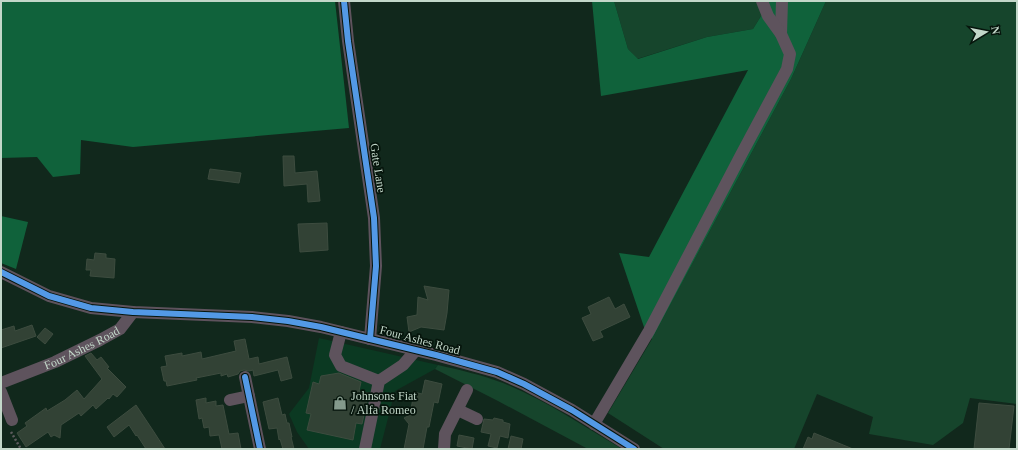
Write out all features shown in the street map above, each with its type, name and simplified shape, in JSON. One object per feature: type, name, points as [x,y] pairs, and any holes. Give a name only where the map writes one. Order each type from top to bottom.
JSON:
[{"type":"street","name":"Gate Lane","points":[[344,1],[348,41],[374,218],[376,266],[370,338]]},
{"type":"street","points":[[594,424],[649,331],[787,69],[790,54],[781,34],[768,16],[762,1]]},
{"type":"street","points":[[781,34],[782,1]]},
{"type":"street","points":[[1,272],[49,296],[91,308],[133,312]]},
{"type":"street","name":"Four Ashes Road","points":[[1,384],[54,362],[100,340],[120,329],[133,312],[252,317],[288,321],[370,338],[497,372],[524,384],[572,410],[634,449]]},
{"type":"street","points":[[341,332],[335,356],[341,366],[379,381]]},
{"type":"street","points":[[365,449],[379,381],[403,365],[416,350]]},
{"type":"street","points":[[245,378],[260,449]]},
{"type":"street","points":[[444,449],[445,434],[467,390]]},
{"type":"street","points":[[1,392],[12,420]]},
{"type":"street","points":[[230,400],[249,396]]},
{"type":"street","points":[[458,410],[477,419]]},
{"type":"path","points":[[12,420],[11,432],[21,449]]},
{"type":"shaded area","points":[[1,1],[335,1],[349,128],[133,147],[81,140],[80,174],[53,177],[37,157],[1,158]]},
{"type":"shaded area","points":[[592,1],[614,1],[628,49],[638,59],[707,37],[753,29],[769,1],[826,1],[791,79],[652,339],[644,327],[619,253],[649,257],[748,70],[601,96]]},
{"type":"shaded area","points":[[614,1],[768,1],[769,3],[753,29],[707,37],[637,59],[628,49]]},
{"type":"shaded area","points":[[826,1],[1017,1],[1017,404],[970,398],[963,423],[933,445],[869,434],[873,417],[817,394],[794,449],[664,449],[608,413],[652,339],[791,79]]},
{"type":"shaded area","points":[[1,216],[28,222],[16,269],[1,263]]},
{"type":"shaded area","points":[[319,338],[438,365],[435,369],[395,391],[380,449],[309,449],[297,432],[289,414],[309,388]]},
{"type":"shaded area","points":[[438,365],[487,378],[519,390],[564,414],[622,449],[588,449],[435,369]]},
{"type":"building","points":[[283,156],[294,156],[295,173],[317,171],[320,201],[308,202],[307,184],[284,186]]},
{"type":"building","points":[[210,169],[241,173],[239,183],[208,179]]},
{"type":"building","points":[[327,223],[328,250],[300,252],[298,224]]},
{"type":"building","points":[[95,253],[106,254],[106,258],[115,259],[114,278],[90,276],[91,270],[86,270],[87,259],[94,260]]},
{"type":"building","points":[[424,286],[449,290],[444,330],[421,327],[409,332],[407,317],[417,315],[418,297],[428,300]]},
{"type":"building","points":[[609,297],[615,309],[624,304],[630,317],[600,331],[603,337],[593,341],[582,318],[591,314],[588,307]]},
{"type":"building","points":[[32,325],[36,336],[1,348],[1,330],[14,326],[15,331]]},
{"type":"building","points":[[45,328],[53,334],[45,344],[37,337]]},
{"type":"building","points":[[245,339],[249,359],[258,357],[259,364],[287,357],[292,378],[281,381],[278,370],[254,376],[253,370],[244,370],[240,371],[238,374],[228,377],[227,374],[221,376],[221,373],[167,386],[166,381],[164,381],[161,367],[167,366],[165,356],[182,353],[182,356],[201,352],[202,359],[236,351],[234,341]]},
{"type":"building","points":[[91,353],[97,360],[101,357],[109,367],[107,368],[126,387],[117,397],[113,394],[96,409],[93,405],[81,416],[79,413],[61,425],[60,438],[54,435],[51,437],[48,432],[26,447],[17,433],[27,426],[25,423],[46,408],[47,411],[65,400],[77,390],[84,399],[102,379],[85,356]]},
{"type":"building","name":"Johnsons Fiat / Alfa Romeo","points":[[339,373],[361,382],[359,391],[369,393],[362,424],[356,423],[353,440],[307,430],[311,414],[306,413],[313,382],[319,384],[321,376]]},
{"type":"building","points":[[425,380],[442,384],[438,403],[434,402],[423,449],[404,449],[409,424],[404,418],[410,415],[414,392],[422,394]]},
{"type":"building","points":[[206,398],[206,403],[216,401],[216,406],[223,405],[229,434],[238,433],[241,449],[222,449],[219,435],[210,436],[209,427],[204,428],[202,418],[199,419],[196,400]]},
{"type":"building","points":[[278,398],[282,415],[285,414],[287,423],[289,423],[294,449],[283,449],[280,439],[279,440],[277,428],[269,429],[263,402]]},
{"type":"building","points":[[979,403],[1014,406],[1009,449],[974,449]]},
{"type":"building","points":[[136,405],[165,449],[146,449],[129,425],[114,437],[107,427]]},
{"type":"building","points":[[494,418],[503,420],[503,422],[510,424],[508,438],[500,436],[497,448],[488,446],[491,434],[481,432],[484,419],[493,420]]},
{"type":"building","points":[[814,433],[853,449],[803,449],[808,437],[812,439]]},
{"type":"building","points":[[459,435],[474,438],[472,449],[457,446]]},
{"type":"building","points":[[511,436],[523,439],[521,449],[508,449]]},
{"type":"cycle path","points":[[344,1],[348,41],[374,218],[376,266],[370,339]]},
{"type":"cycle path","points":[[1,272],[49,296],[91,308],[133,312],[252,317],[288,321],[321,327],[436,355],[497,372],[524,384],[572,410],[634,449]]},
{"type":"cycle path","points":[[245,377],[260,449]]},
{"type":"place","name":"Johnsons Fiat / Alfa Romeo","points":[[340,403]]}]
